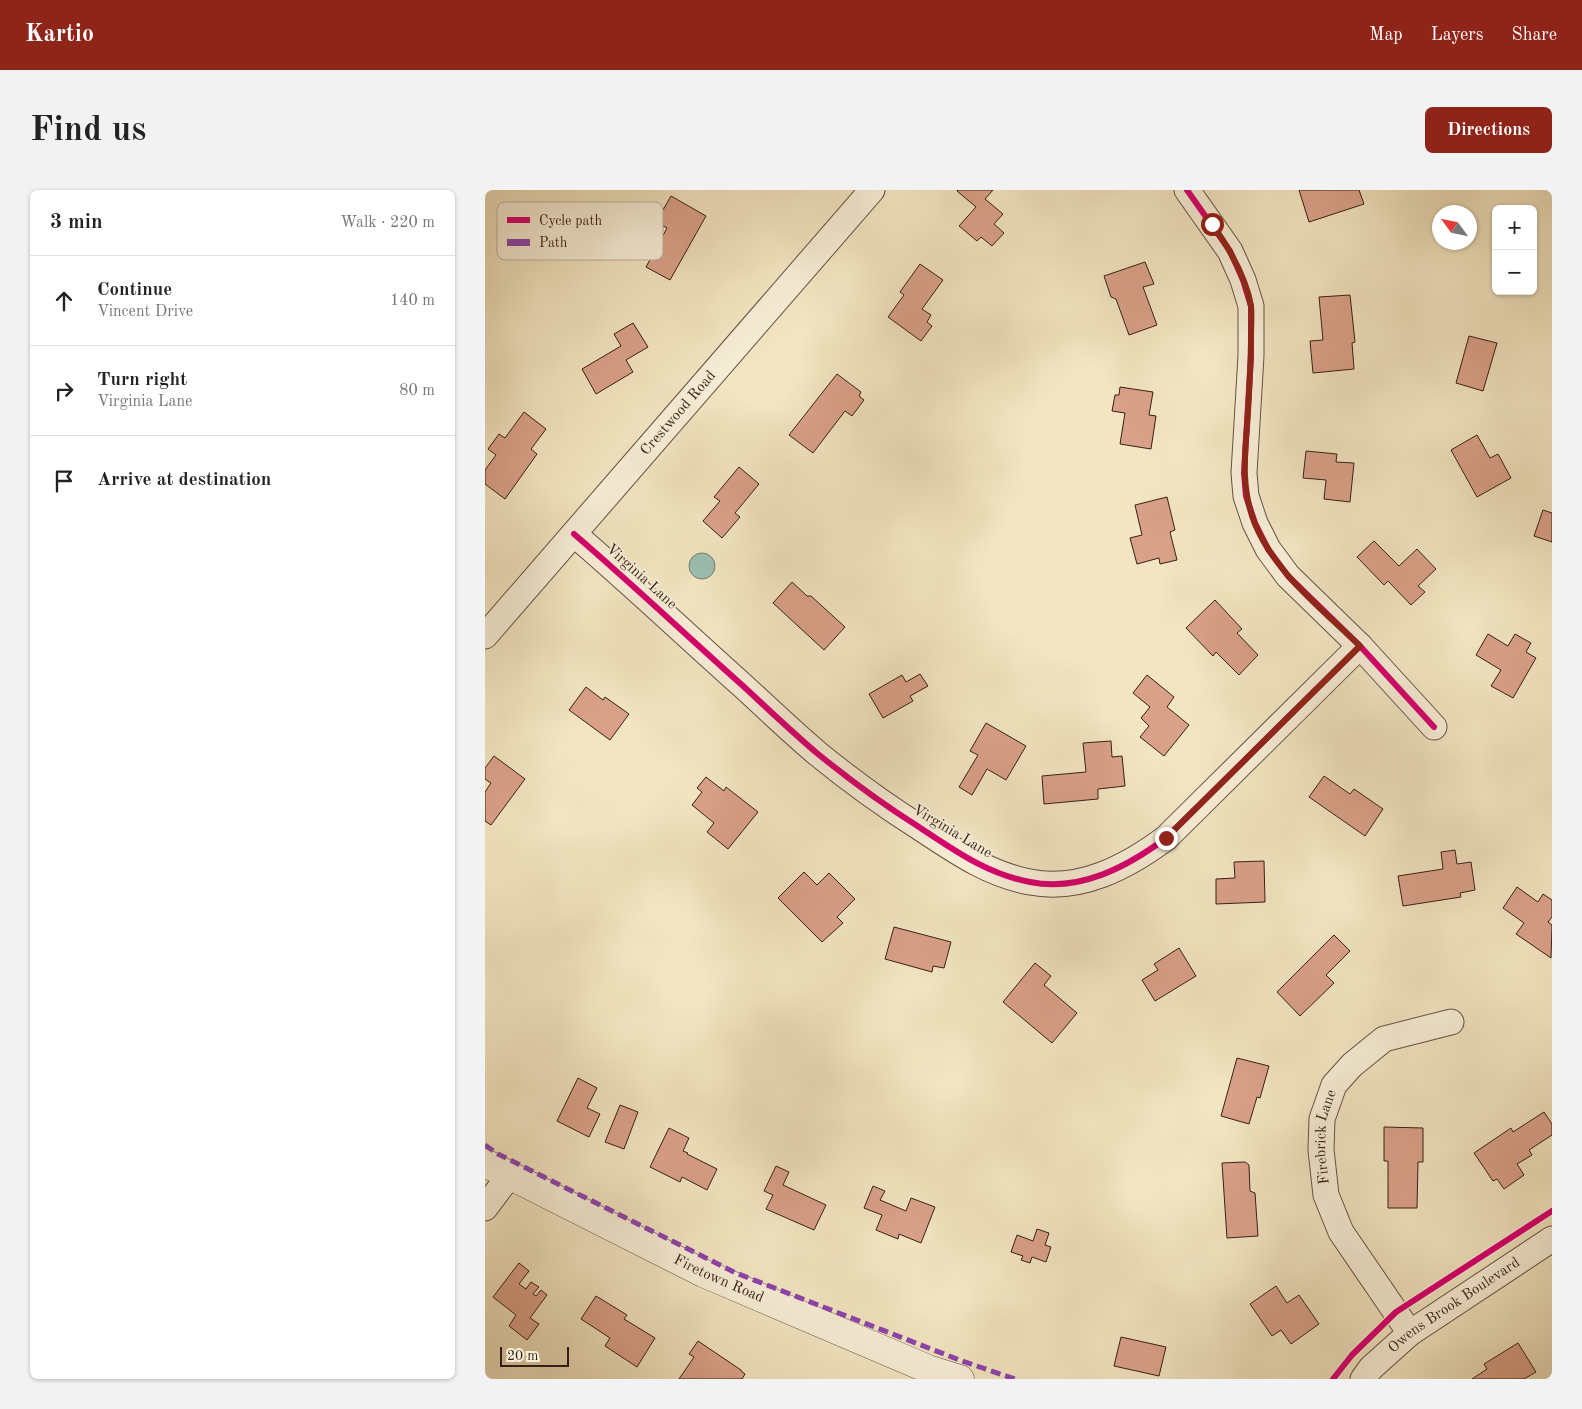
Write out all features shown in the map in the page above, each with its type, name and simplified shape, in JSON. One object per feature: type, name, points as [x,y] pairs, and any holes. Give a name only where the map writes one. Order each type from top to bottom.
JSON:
[{"type":"street","name":"Crestwood Road","points":[[485,636],[871,190]]},
{"type":"street","points":[[1187,190],[1230,251],[1243,280],[1251,306],[1251,356],[1244,474],[1246,496],[1255,523],[1267,549],[1288,576],[1360,646],[1435,727]]},
{"type":"street","name":"Virginia Lane","points":[[574,534],[818,754],[895,812],[968,860],[1006,876],[1031,882],[1060,884],[1090,879],[1110,872],[1166,838],[1360,646]]},
{"type":"street","name":"Firebrick Lane","points":[[1410,1333],[1341,1232],[1326,1195],[1321,1150],[1322,1119],[1334,1085],[1352,1065],[1384,1039],[1451,1022]]},
{"type":"street","name":"Firetown Road","points":[[485,1163],[703,1273],[919,1366],[960,1379]]},
{"type":"street","points":[[485,1208],[509,1176]]},
{"type":"street","name":"Owens Brook Boulevard","points":[[1363,1379],[1371,1368],[1410,1333],[1552,1239]]},
{"type":"shaded area","points":[[702,553],[711,557],[715,566],[711,575],[702,579],[693,575],[689,566],[693,557]]},
{"type":"building","points":[[958,190],[993,190],[985,199],[1003,214],[994,224],[1004,233],[992,246],[981,237],[977,241],[959,226],[976,207]]},
{"type":"building","points":[[1299,190],[1359,190],[1364,204],[1309,222]]},
{"type":"building","points":[[671,196],[706,216],[670,280],[646,267],[650,260],[663,260],[663,235],[667,228],[663,226],[663,210]]},
{"type":"building","points":[[1145,262],[1154,284],[1143,287],[1157,325],[1129,335],[1116,299],[1111,297],[1104,276]]},
{"type":"building","points":[[920,264],[943,280],[922,309],[931,315],[927,322],[932,326],[921,341],[888,317],[904,295],[900,292]]},
{"type":"building","points":[[1350,295],[1355,342],[1352,343],[1354,369],[1313,373],[1310,341],[1323,340],[1319,297]]},
{"type":"building","points":[[633,323],[648,347],[626,360],[633,372],[596,394],[582,369],[621,346],[614,334]]},
{"type":"building","points":[[1469,336],[1497,343],[1483,391],[1456,383]]},
{"type":"building","points":[[837,374],[861,392],[859,396],[864,400],[852,416],[845,411],[813,453],[789,435]]},
{"type":"building","points":[[1120,387],[1153,392],[1149,415],[1156,416],[1151,449],[1120,444],[1125,413],[1112,411],[1115,395],[1119,395]]},
{"type":"building","points":[[524,412],[546,429],[531,449],[537,454],[505,499],[485,484],[485,470],[496,455],[488,449],[499,434],[505,438]]},
{"type":"building","points":[[1477,435],[1490,458],[1498,454],[1511,478],[1477,497],[1451,450]]},
{"type":"building","points":[[1306,451],[1337,454],[1336,462],[1354,463],[1350,502],[1324,499],[1326,480],[1303,478]]},
{"type":"building","points":[[739,467],[759,484],[735,513],[740,517],[722,538],[703,521],[720,501],[714,497]]},
{"type":"building","points":[[1167,497],[1175,530],[1170,532],[1177,560],[1160,564],[1159,558],[1137,564],[1130,538],[1142,535],[1135,505]]},
{"type":"building","points":[[1543,510],[1552,513],[1552,542],[1534,536]]},
{"type":"building","points":[[1374,541],[1399,566],[1417,549],[1436,569],[1418,586],[1425,592],[1411,605],[1388,581],[1384,585],[1357,557]]},
{"type":"building","points":[[792,582],[807,596],[811,596],[845,627],[824,650],[773,603]]},
{"type":"building","points":[[1215,600],[1242,629],[1237,633],[1258,655],[1239,675],[1216,652],[1213,656],[1186,628]]},
{"type":"building","points":[[1488,634],[1508,646],[1515,634],[1531,643],[1526,652],[1536,658],[1513,698],[1491,686],[1501,670],[1476,655]]},
{"type":"building","points":[[920,674],[928,686],[910,696],[913,701],[883,718],[869,694],[902,675],[906,682]]},
{"type":"building","points":[[1147,675],[1174,697],[1167,707],[1189,725],[1164,756],[1140,737],[1149,726],[1141,718],[1150,707],[1133,693]]},
{"type":"building","points":[[586,687],[603,700],[605,697],[629,714],[610,740],[569,710]]},
{"type":"building","points":[[986,723],[1026,746],[1006,780],[987,769],[972,795],[959,787],[978,755],[970,751]]},
{"type":"building","points":[[1111,741],[1112,757],[1122,756],[1125,786],[1098,789],[1098,799],[1044,804],[1042,776],[1086,772],[1083,743]]},
{"type":"building","points":[[494,756],[525,779],[491,825],[485,821],[485,792],[491,783],[485,779],[485,768]]},
{"type":"building","points":[[1324,776],[1350,794],[1354,789],[1383,809],[1365,836],[1309,797]]},
{"type":"building","points":[[706,777],[724,791],[726,787],[758,812],[728,849],[707,832],[714,823],[692,805],[702,792],[697,788]]},
{"type":"building","points":[[1455,850],[1457,864],[1471,862],[1475,890],[1460,893],[1461,897],[1403,906],[1398,876],[1443,869],[1441,852]]},
{"type":"building","points":[[1264,861],[1265,902],[1216,904],[1216,879],[1235,878],[1234,862]]},
{"type":"building","points":[[804,872],[817,885],[829,873],[855,899],[837,917],[843,923],[822,942],[778,898]]},
{"type":"building","points":[[1517,887],[1538,902],[1543,894],[1552,900],[1552,917],[1548,922],[1552,925],[1551,958],[1516,934],[1524,923],[1503,908]]},
{"type":"building","points":[[894,927],[951,942],[944,968],[933,966],[932,972],[885,959]]},
{"type":"building","points":[[1334,935],[1350,951],[1326,975],[1334,983],[1300,1016],[1277,992]]},
{"type":"building","points":[[1179,948],[1196,976],[1155,1001],[1142,980],[1158,970],[1154,964]]},
{"type":"building","points":[[1035,963],[1051,976],[1044,985],[1077,1013],[1052,1043],[1003,1002]]},
{"type":"building","points":[[1237,1058],[1269,1066],[1260,1098],[1257,1097],[1249,1124],[1221,1116]]},
{"type":"building","points":[[578,1078],[597,1088],[587,1108],[600,1114],[589,1137],[557,1121]]},
{"type":"building","points":[[620,1105],[638,1112],[624,1149],[605,1142]]},
{"type":"building","points":[[1544,1112],[1552,1124],[1552,1135],[1529,1150],[1532,1155],[1517,1164],[1524,1175],[1504,1189],[1497,1179],[1493,1181],[1474,1153],[1511,1128],[1513,1132]]},
{"type":"building","points":[[1384,1127],[1423,1128],[1423,1162],[1418,1162],[1417,1208],[1388,1208],[1388,1161],[1384,1161]]},
{"type":"building","points":[[669,1128],[689,1138],[683,1151],[717,1169],[707,1190],[682,1177],[680,1182],[650,1167]]},
{"type":"building","points":[[1245,1162],[1249,1165],[1250,1191],[1255,1193],[1258,1236],[1227,1238],[1222,1163]]},
{"type":"building","points":[[776,1166],[789,1172],[783,1185],[826,1205],[814,1230],[766,1209],[773,1195],[764,1191]]},
{"type":"building","points":[[873,1186],[885,1191],[880,1200],[906,1211],[911,1198],[935,1207],[921,1243],[899,1234],[898,1239],[876,1230],[882,1215],[864,1208]]},
{"type":"building","points":[[1037,1229],[1049,1233],[1045,1245],[1051,1247],[1046,1262],[1032,1257],[1030,1263],[1021,1260],[1023,1256],[1011,1252],[1017,1235],[1033,1241]]},
{"type":"building","points":[[519,1263],[529,1271],[519,1284],[526,1289],[531,1282],[539,1287],[533,1294],[536,1296],[541,1290],[547,1295],[530,1318],[539,1324],[527,1340],[509,1326],[516,1315],[493,1297]]},
{"type":"building","points":[[1276,1286],[1287,1303],[1299,1295],[1319,1324],[1291,1344],[1281,1330],[1272,1336],[1250,1304]]},
{"type":"building","points":[[596,1296],[627,1315],[624,1319],[655,1338],[637,1367],[605,1346],[610,1338],[581,1319]]},
{"type":"building","points":[[1121,1337],[1166,1347],[1159,1376],[1114,1366]]},
{"type":"building","points":[[698,1341],[741,1370],[745,1374],[742,1379],[679,1379],[694,1357],[689,1354]]},
{"type":"building","points":[[1518,1343],[1536,1372],[1524,1379],[1472,1379],[1487,1369],[1484,1364]]},
{"type":"marked path","points":[[485,1145],[498,1154],[736,1273],[962,1361],[1015,1379]]},
{"type":"cycle path","points":[[1187,190],[1230,251],[1243,280],[1251,306],[1251,356],[1244,473],[1246,496],[1255,523],[1268,549],[1288,576],[1360,646],[1434,727]]},
{"type":"cycle path","points":[[574,534],[818,754],[842,773],[893,810],[958,852],[999,873],[1030,882],[1049,884],[1085,880],[1102,875],[1151,849],[1166,838],[1360,646]]},
{"type":"cycle path","points":[[1333,1379],[1352,1355],[1396,1312],[1552,1211]]},
{"type":"route","points":[[1166,838],[1360,646],[1288,576],[1267,549],[1255,523],[1246,496],[1244,474],[1251,356],[1251,306],[1243,280],[1230,251],[1212,224]]}]
